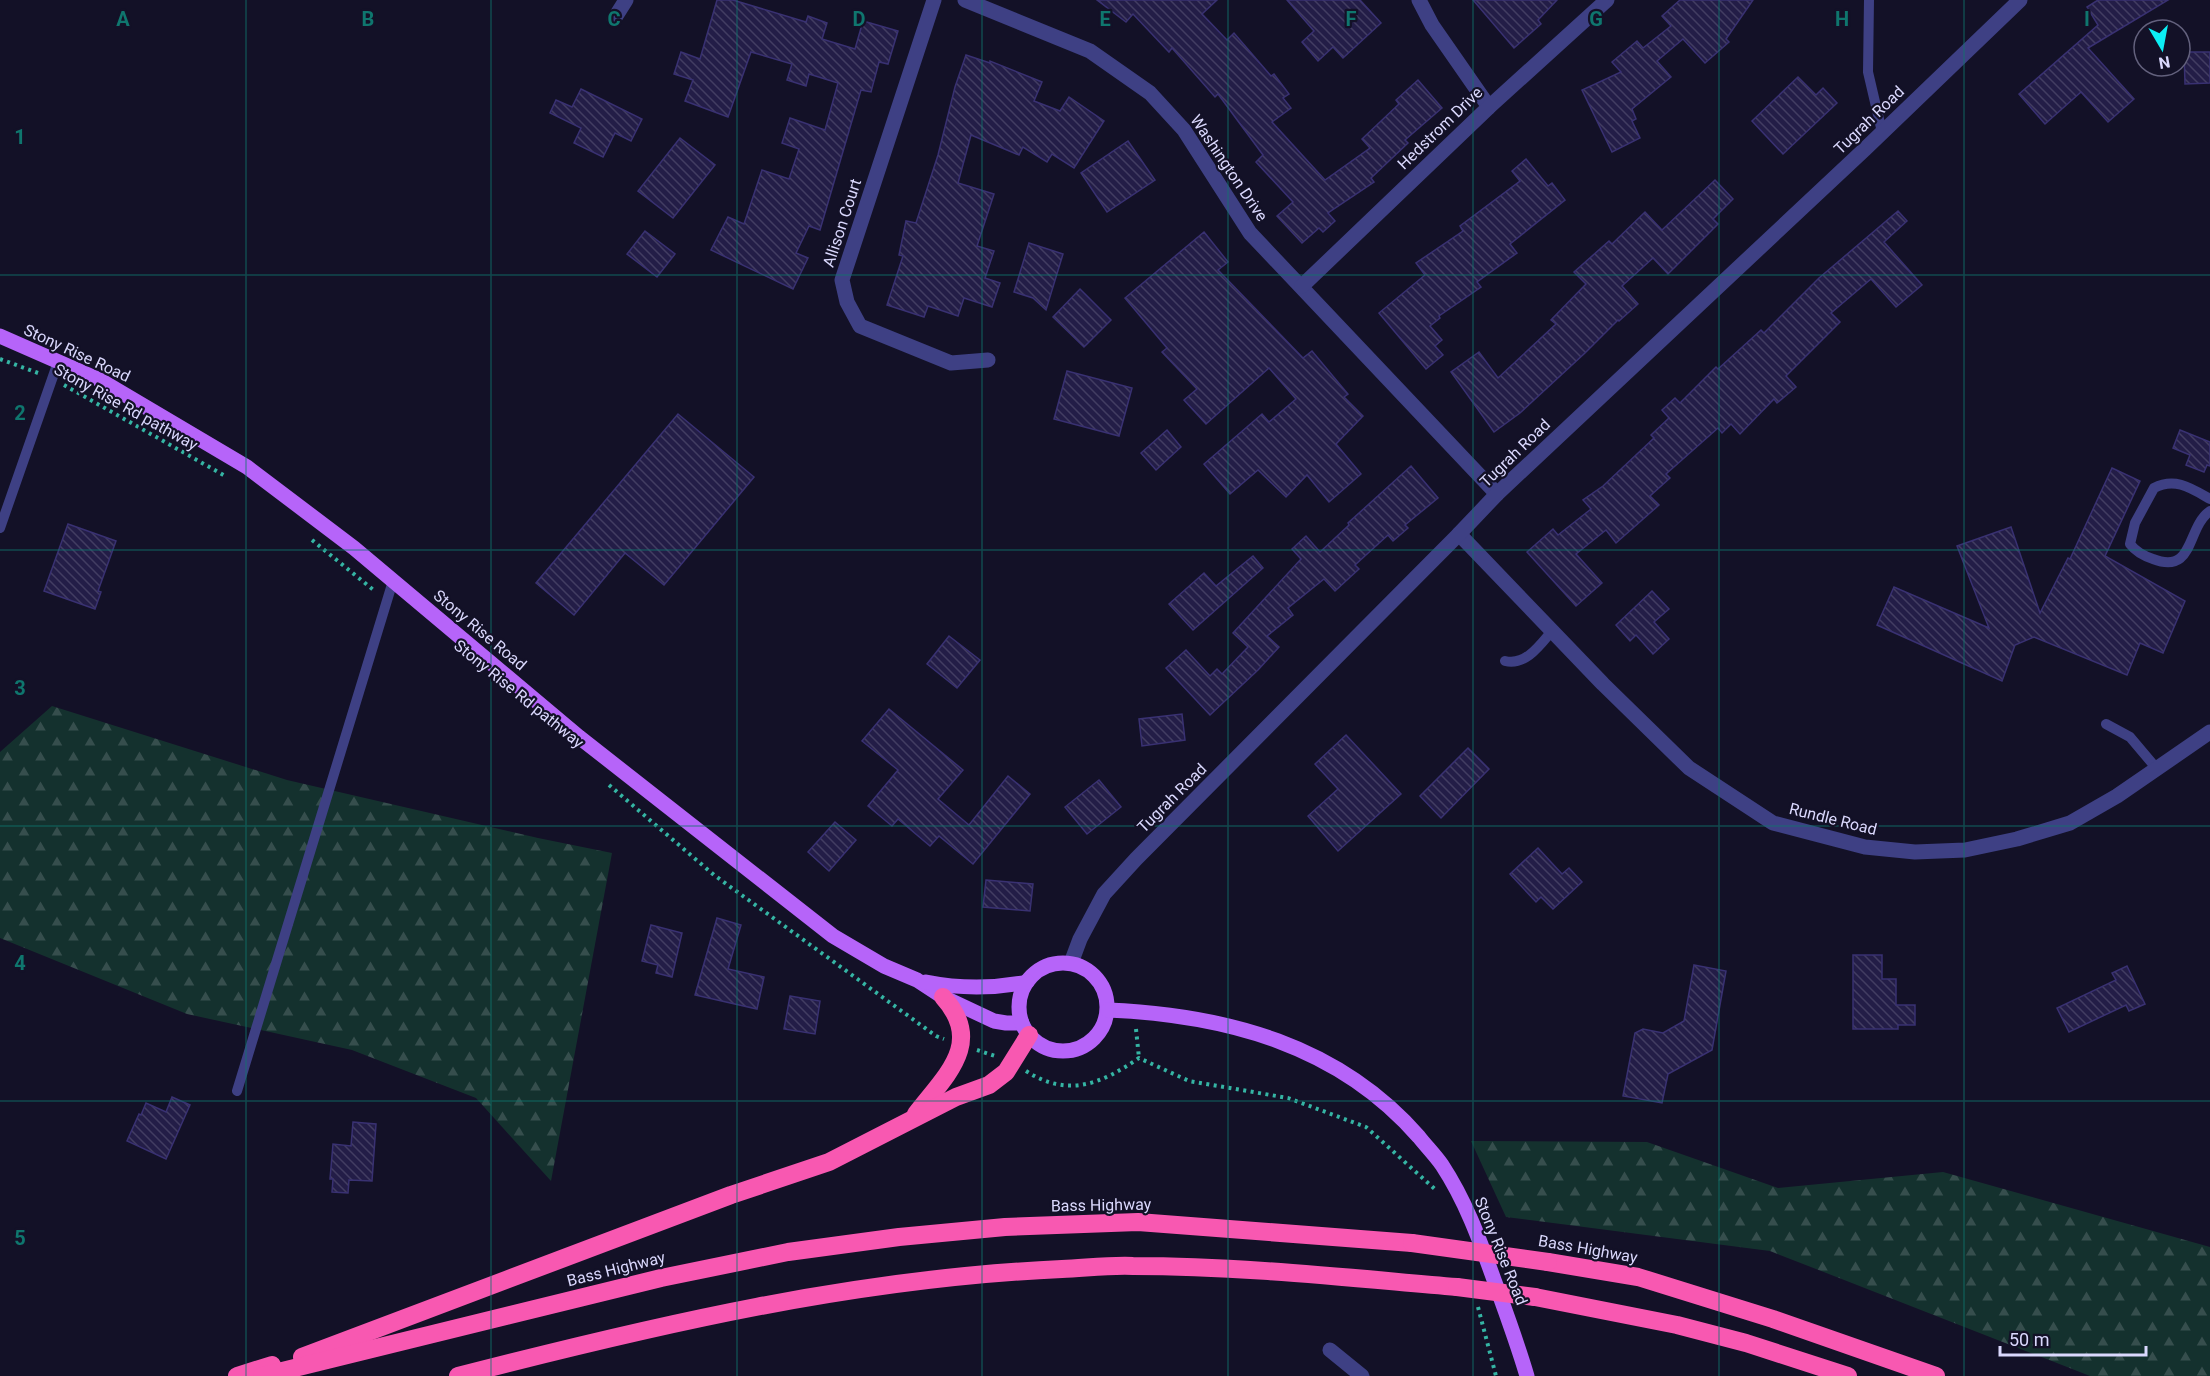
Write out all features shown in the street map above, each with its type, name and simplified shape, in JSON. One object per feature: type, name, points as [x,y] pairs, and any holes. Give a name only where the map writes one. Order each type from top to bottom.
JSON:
[{"type":"highway","points":[[913,1118],[952,1068],[961,1044],[961,1029],[956,1013],[943,997]]},
{"type":"highway","points":[[237,1376],[306,1355],[731,1195],[830,1162],[913,1118],[989,1084],[1006,1072],[1026,1029]]},
{"type":"highway","name":"Bass Highway","points":[[262,1376],[661,1278],[788,1252],[898,1237],[1005,1227],[1138,1222],[1412,1244],[1548,1262],[1638,1277],[1773,1319],[1936,1376]]},
{"type":"highway","points":[[458,1376],[598,1340],[749,1307],[884,1285],[998,1272],[1132,1266],[1270,1272],[1457,1287],[1535,1297],[1677,1325],[1746,1343],[1848,1376]]},
{"type":"main road","name":"Stony Rise Road","points":[[0,336],[100,380],[247,466],[354,548],[579,737],[833,936],[884,966],[917,980],[943,997],[994,1021],[1026,1029]]},
{"type":"main road","points":[[1058,963],[1071,963],[1085,968],[1096,977],[1104,989],[1108,1010],[1103,1026],[1094,1039],[1073,1050],[1049,1049],[1026,1029],[1019,1002],[1027,982],[1046,966],[1058,963]]},
{"type":"main road","name":"Stony Rise Road","points":[[917,980],[955,987],[977,988],[994,988],[1027,982]]},
{"type":"main road","name":"Stony Rise Road","points":[[1108,1010],[1135,1011],[1236,1027],[1292,1046],[1347,1073],[1397,1112],[1442,1164],[1471,1216],[1516,1338],[1527,1376]]},
{"type":"street","points":[[614,19],[626,0]]},
{"type":"street","name":"Allison Court","points":[[934,0],[842,280],[847,302],[860,326],[951,363],[988,360]]},
{"type":"street","name":"Washington Drive","points":[[964,0],[1090,51],[1150,93],[1184,130],[1250,233],[1497,494]]},
{"type":"street","points":[[1419,0],[1432,25],[1489,107]]},
{"type":"street","name":"Hedstrom Drive","points":[[1302,286],[1489,107],[1607,0]]},
{"type":"street","name":"Tugrah Road","points":[[1071,963],[1094,912],[1112,884],[1497,494],[2020,0]]},
{"type":"street","name":"Rundle Road","points":[[1459,534],[1650,732],[1689,768],[1773,822],[1865,848],[1915,852],[1965,849],[2017,839],[2070,823],[2117,796],[2210,732]]},
{"type":"street","points":[[1330,1350],[1362,1376]]},
{"type":"lane","points":[[1869,0],[1868,72],[1882,132]]},
{"type":"lane","points":[[0,528],[58,362]]},
{"type":"lane","points":[[2210,499],[2177,483],[2166,483],[2154,488],[2134,523],[2130,544],[2138,552],[2160,562],[2179,561],[2186,553],[2202,519],[2210,511]]},
{"type":"lane","points":[[237,1091],[393,581]]},
{"type":"lane","points":[[1505,660],[1512,662],[1523,660],[1552,632]]},
{"type":"lane","points":[[2106,724],[2130,737],[2157,769]]},
{"type":"path","name":"Stony Rise Rd pathway","points":[[0,359],[52,379],[233,481]]},
{"type":"path","points":[[306,536],[387,601]]},
{"type":"path","points":[[606,782],[714,876],[936,1036],[1012,1062],[1036,1077],[1067,1086],[1092,1084],[1114,1075],[1139,1058]]},
{"type":"path","points":[[1135,1011],[1139,1058]]},
{"type":"path","points":[[1139,1058],[1189,1081],[1288,1098],[1365,1127],[1444,1197]]},
{"type":"path","points":[[1475,1298],[1496,1376]]},
{"type":"green space","points":[[52,706],[287,780],[612,853],[551,1181],[476,1098],[352,1050],[187,1014],[0,938],[0,752]]},
{"type":"green space","points":[[1471,1141],[1647,1142],[1778,1188],[1943,1172],[2210,1247],[2210,1376],[2090,1376],[1770,1251],[1506,1217]]},
{"type":"building","points":[[717,0],[733,0],[806,22],[808,16],[827,23],[822,39],[855,49],[863,21],[898,31],[888,64],[879,62],[871,92],[861,90],[820,230],[809,226],[796,253],[808,258],[793,289],[711,250],[728,217],[744,224],[762,170],[789,179],[799,149],[782,143],[790,118],[825,130],[838,83],[809,74],[806,86],[787,80],[792,64],[751,52],[728,117],[685,101],[693,80],[674,74],[681,52],[700,59]]},
{"type":"building","points":[[1097,0],[1217,0],[1202,14],[1227,40],[1234,33],[1271,76],[1274,74],[1289,94],[1283,98],[1291,108],[1272,122],[1325,180],[1370,148],[1362,139],[1399,104],[1396,100],[1418,80],[1442,108],[1405,140],[1408,143],[1371,178],[1374,182],[1328,213],[1335,221],[1323,232],[1319,228],[1302,243],[1277,216],[1293,202],[1256,162],[1263,155],[1218,94],[1215,97],[1172,48],[1169,52],[1133,14],[1126,22]]},
{"type":"building","points":[[1287,0],[1360,0],[1381,23],[1343,58],[1333,47],[1318,61],[1302,42],[1314,31]]},
{"type":"building","points":[[1473,0],[1557,0],[1538,20],[1541,24],[1514,48]]},
{"type":"building","points":[[1680,0],[1753,0],[1726,39],[1729,42],[1705,63],[1683,39],[1657,61],[1671,77],[1632,109],[1636,119],[1632,121],[1640,138],[1612,152],[1582,90],[1621,72],[1612,62],[1637,41],[1643,48],[1671,26],[1662,16]]},
{"type":"building","points":[[2098,0],[2168,0],[2138,18],[2132,18],[2132,22],[2088,48],[2134,99],[2108,122],[2081,92],[2045,124],[2019,94],[2098,25],[2087,7]]},
{"type":"building","points":[[2192,52],[2210,52],[2210,83],[2185,84],[2185,78],[2192,78]]},
{"type":"building","points":[[966,55],[990,63],[990,61],[1042,82],[1034,101],[1060,111],[1069,97],[1104,121],[1074,168],[1052,154],[1047,162],[1023,147],[1019,155],[971,135],[958,183],[994,194],[977,246],[994,251],[985,278],[1000,283],[992,307],[964,298],[958,316],[928,306],[924,317],[887,305],[903,256],[899,255],[906,221],[916,223]]},
{"type":"building","points":[[1798,77],[1816,95],[1823,88],[1837,103],[1783,154],[1752,121]]},
{"type":"building","points":[[581,89],[642,119],[631,141],[615,133],[603,157],[574,143],[581,128],[550,113],[556,100],[572,107]]},
{"type":"building","points":[[680,138],[715,165],[673,218],[638,191]]},
{"type":"building","points":[[1128,141],[1155,180],[1107,212],[1081,173]]},
{"type":"building","points":[[1526,159],[1548,186],[1552,183],[1565,200],[1510,244],[1517,253],[1477,282],[1481,287],[1439,316],[1440,318],[1430,326],[1442,340],[1435,346],[1443,355],[1426,369],[1379,313],[1425,275],[1416,263],[1463,231],[1460,226],[1520,181],[1512,171]]},
{"type":"building","points":[[1715,180],[1733,199],[1713,219],[1718,224],[1668,274],[1653,258],[1622,286],[1638,304],[1618,320],[1520,413],[1494,432],[1451,372],[1479,352],[1498,378],[1556,324],[1551,320],[1586,284],[1574,272],[1609,241],[1612,244],[1645,212],[1662,230]]},
{"type":"building","points":[[1898,211],[1907,221],[1884,242],[1922,285],[1896,307],[1871,279],[1831,313],[1840,322],[1786,376],[1796,387],[1777,403],[1774,399],[1740,434],[1731,424],[1722,433],[1718,428],[1666,474],[1670,478],[1650,496],[1659,505],[1616,543],[1606,530],[1576,554],[1602,583],[1576,606],[1527,552],[1553,529],[1558,535],[1591,509],[1583,500],[1603,486],[1654,438],[1651,435],[1669,418],[1662,410],[1675,398],[1680,403],[1716,367],[1718,369],[1761,330],[1764,333],[1819,278]]},
{"type":"building","points":[[645,231],[675,254],[657,277],[627,254]]},
{"type":"building","points":[[1204,232],[1228,262],[1218,270],[1303,358],[1312,351],[1348,394],[1344,397],[1363,416],[1336,444],[1361,474],[1329,502],[1307,475],[1286,497],[1258,470],[1230,494],[1204,464],[1262,414],[1269,422],[1296,399],[1269,368],[1206,424],[1184,400],[1197,389],[1162,352],[1167,348],[1125,298]]},
{"type":"building","points":[[1029,243],[1063,254],[1046,310],[1033,298],[1014,292]]},
{"type":"building","points":[[1080,289],[1111,320],[1084,347],[1053,317]]},
{"type":"building","points":[[1067,371],[1132,388],[1119,436],[1054,419]]},
{"type":"building","points":[[678,414],[754,477],[664,585],[625,553],[574,615],[536,583]]},
{"type":"building","points":[[1167,430],[1181,447],[1156,470],[1141,453]]},
{"type":"building","points":[[2180,430],[2210,442],[2210,466],[2207,465],[2204,472],[2186,465],[2190,455],[2173,448]]},
{"type":"building","points":[[1411,466],[1438,498],[1405,525],[1408,528],[1393,541],[1388,535],[1355,565],[1359,569],[1335,591],[1324,579],[1288,608],[1293,615],[1267,636],[1279,647],[1210,715],[1166,668],[1186,650],[1210,676],[1217,669],[1222,674],[1248,647],[1233,633],[1301,559],[1292,549],[1306,536],[1320,552],[1349,525],[1348,523]]},
{"type":"building","points":[[2112,468],[2140,481],[2105,556],[2185,601],[2163,653],[2140,643],[2127,675],[2034,637],[2015,645],[2002,681],[1877,625],[1894,587],[1989,628],[1957,546],[2011,527],[2040,613],[2068,558],[2070,559]]},
{"type":"building","points":[[68,524],[116,541],[98,591],[101,592],[95,609],[44,591]]},
{"type":"building","points":[[1253,556],[1263,568],[1193,630],[1169,604],[1204,573],[1216,586]]},
{"type":"building","points":[[1652,591],[1669,609],[1654,622],[1669,639],[1653,654],[1636,635],[1630,641],[1616,625]]},
{"type":"building","points":[[949,636],[980,660],[957,688],[927,664]]},
{"type":"building","points":[[889,709],[963,770],[938,799],[969,825],[1008,776],[1030,794],[973,864],[939,836],[930,846],[898,819],[892,826],[868,806],[898,770],[862,741]]},
{"type":"building","points":[[1182,714],[1185,740],[1142,746],[1139,719]]},
{"type":"building","points":[[1346,735],[1401,794],[1338,851],[1308,816],[1338,789],[1315,764]]},
{"type":"building","points":[[1468,748],[1489,769],[1441,818],[1420,796]]},
{"type":"building","points":[[1099,780],[1121,807],[1087,834],[1065,807]]},
{"type":"building","points":[[835,822],[856,840],[829,871],[808,852]]},
{"type":"building","points":[[1538,848],[1562,874],[1569,868],[1582,882],[1553,909],[1541,897],[1536,902],[1510,874]]},
{"type":"building","points":[[986,880],[1033,884],[1030,911],[983,907]]},
{"type":"building","points":[[717,918],[741,925],[728,969],[764,977],[757,1009],[695,995]]},
{"type":"building","points":[[651,925],[682,933],[672,977],[656,973],[658,965],[642,961]]},
{"type":"building","points":[[1853,955],[1882,955],[1882,979],[1896,979],[1896,1005],[1915,1005],[1915,1025],[1898,1025],[1898,1029],[1853,1029]]},
{"type":"building","points":[[1694,965],[1726,971],[1712,1050],[1668,1074],[1662,1103],[1623,1096],[1635,1033],[1643,1029],[1663,1033],[1684,1021]]},
{"type":"building","points":[[2127,966],[2145,1004],[2129,1011],[2126,1005],[2069,1032],[2057,1008],[2116,980],[2112,973]]},
{"type":"building","points":[[790,996],[820,1001],[815,1034],[784,1029]]},
{"type":"building","points":[[172,1097],[190,1105],[166,1159],[127,1141],[146,1103],[166,1112]]},
{"type":"building","points":[[353,1122],[376,1124],[372,1181],[349,1180],[348,1193],[332,1192],[333,1179],[330,1179],[333,1144],[351,1146]]}]
